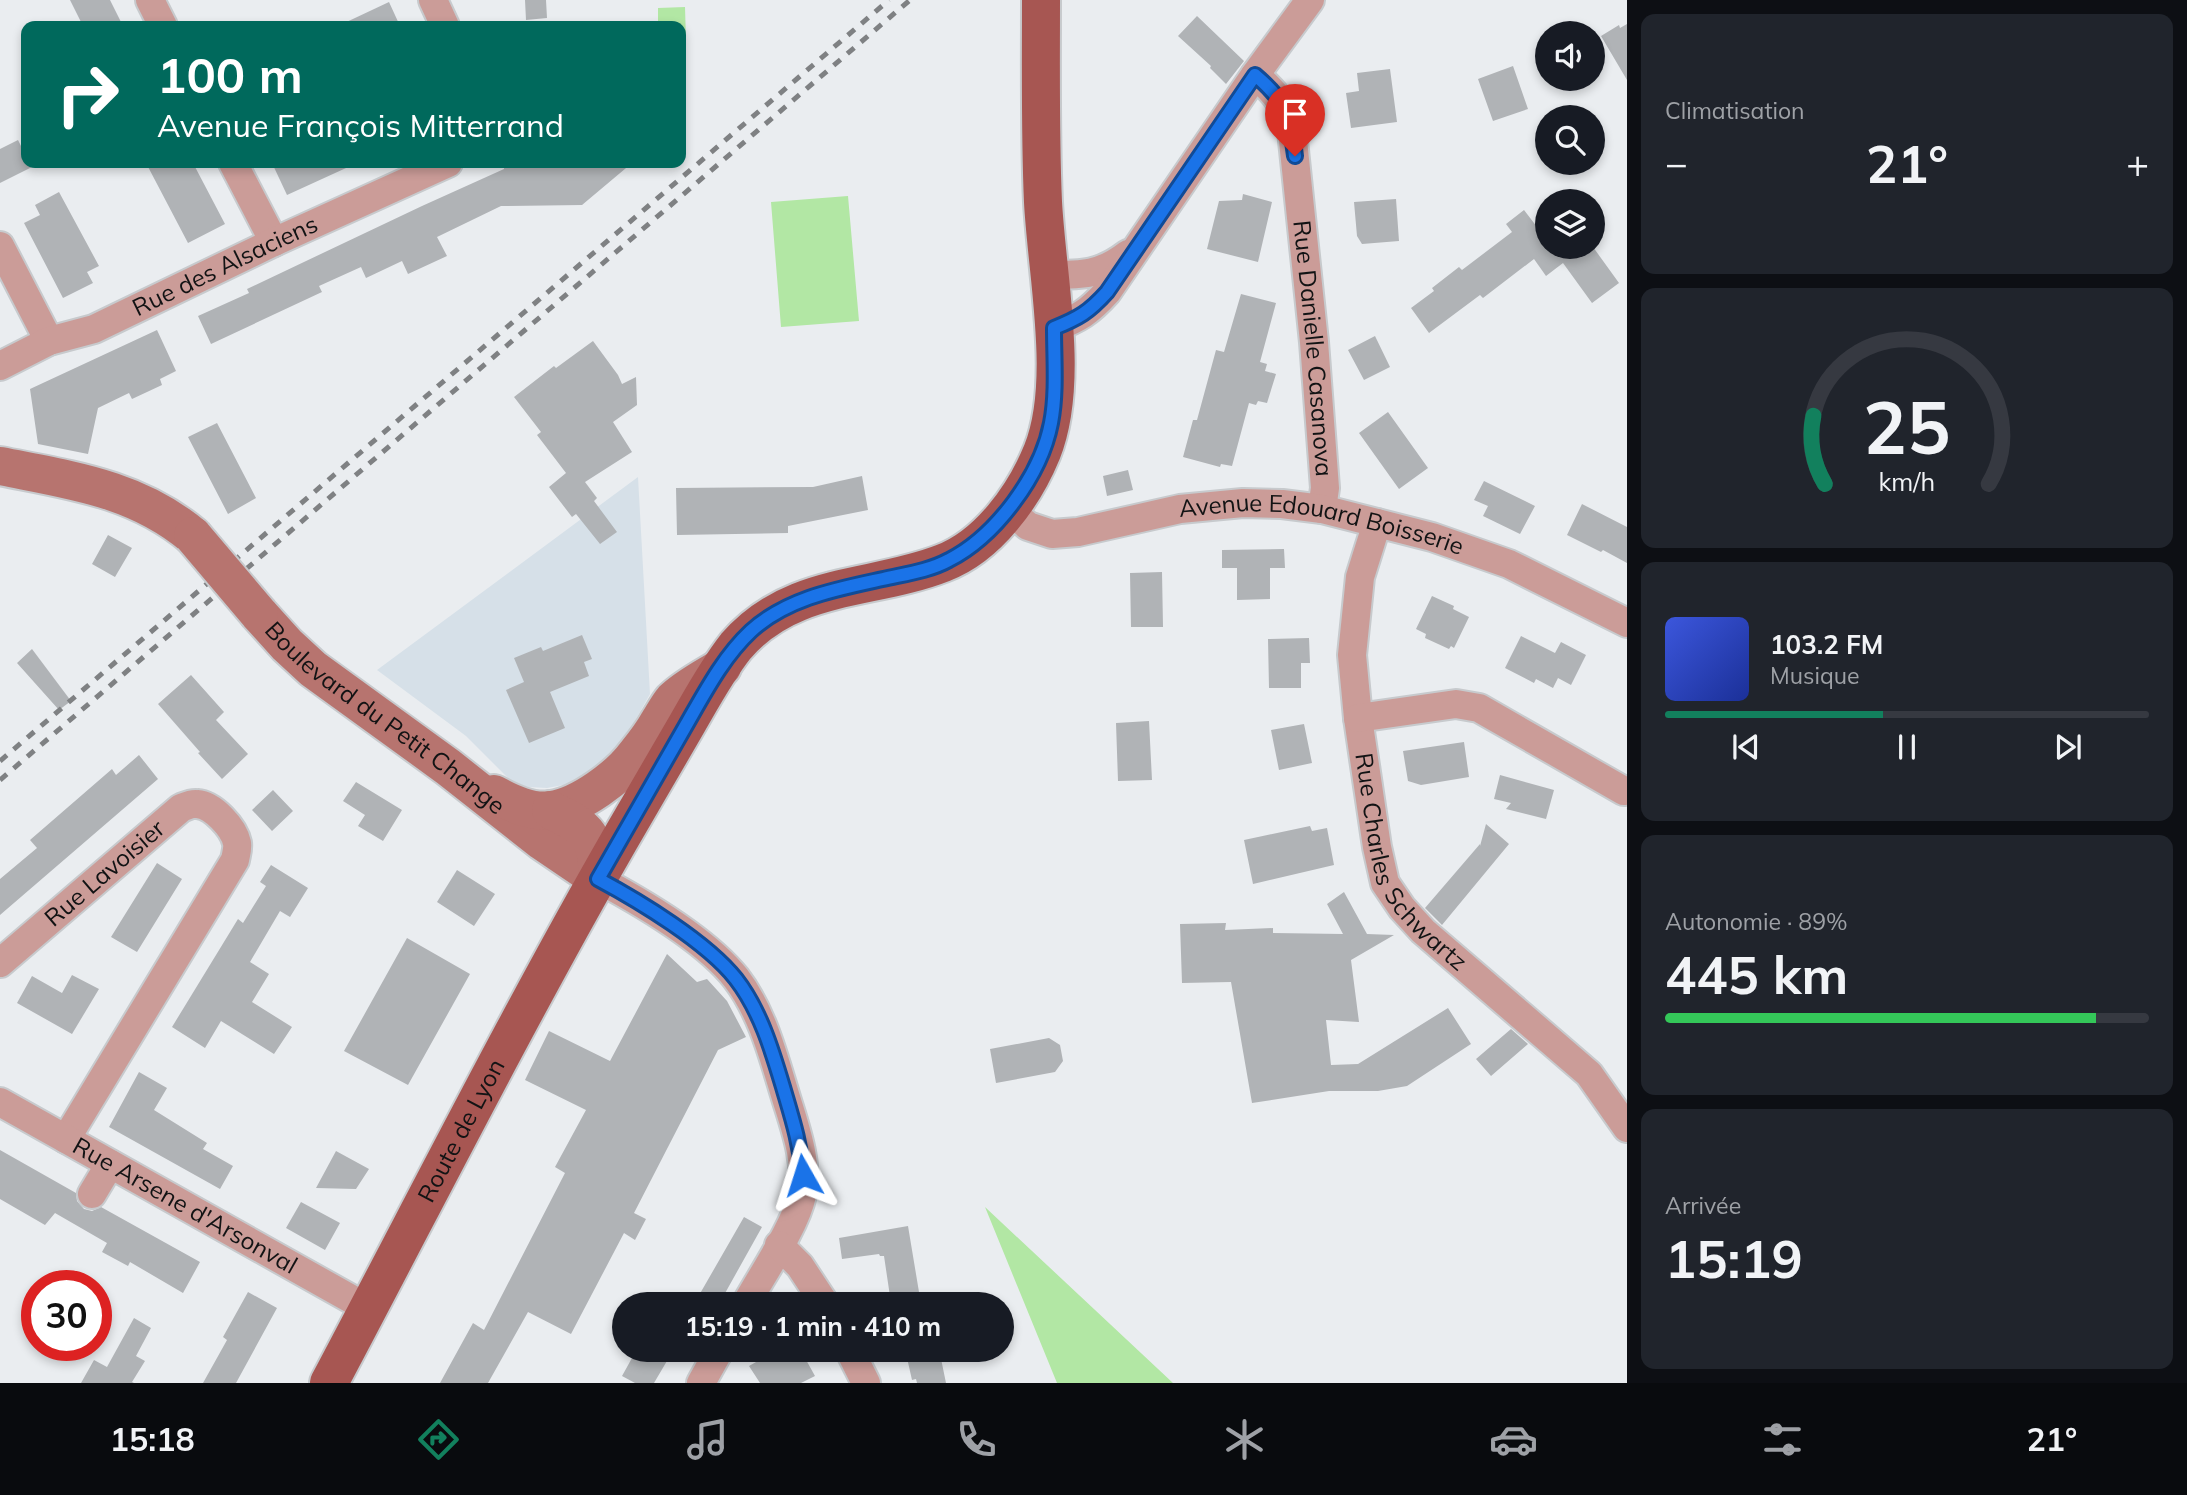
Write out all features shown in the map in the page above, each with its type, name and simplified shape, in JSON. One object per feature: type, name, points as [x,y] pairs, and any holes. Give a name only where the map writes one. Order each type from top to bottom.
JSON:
[{"type":"main road","name":"Route de Lyon","points":[[329,1383],[571,925],[707,688],[734,649],[751,631],[774,614],[800,601],[948,561],[991,530],[1028,481],[1051,425],[1054,396],[1054,328],[1043,201],[1041,0]]},
{"type":"main road","name":"Boulevard du Petit Change","points":[[0,466],[114,491],[174,520],[193,536],[286,645],[313,669],[448,767],[542,842],[598,879]]},
{"type":"main road","points":[[551,810],[585,797],[604,786],[633,758],[670,703],[722,667]]},
{"type":"main road","points":[[448,767],[506,801],[530,808],[551,810],[569,819],[593,842],[597,854],[598,879]]},
{"type":"street","points":[[149,0],[160,21]]},
{"type":"street","points":[[433,0],[443,21]]},
{"type":"street","points":[[1054,328],[1091,310],[1114,284],[1255,75],[1310,0]]},
{"type":"street","name":"Rue Danielle Casanova","points":[[1255,75],[1285,108],[1292,131],[1314,342],[1325,488],[1322,509]]},
{"type":"street","points":[[236,168],[274,242]]},
{"type":"street","name":"Rue des Alsaciens","points":[[0,366],[49,341],[94,329],[274,242],[437,168]]},
{"type":"street","points":[[0,246],[49,341]]},
{"type":"street","points":[[1049,275],[1097,273],[1115,265],[1139,246]]},
{"type":"street","name":"Avenue Edouard Boisserie","points":[[1008,509],[1028,526],[1052,534],[1078,533],[1180,509],[1242,503],[1322,509],[1432,537],[1509,564],[1627,623]]},
{"type":"street","name":"Rue Charles Schwartz","points":[[1377,523],[1360,577],[1353,655],[1359,718],[1377,846],[1385,883],[1402,908],[1423,931],[1589,1074],[1627,1128]]},
{"type":"street","points":[[1359,718],[1456,704],[1479,708],[1624,791]]},
{"type":"street","name":"Rue Lavoisier","points":[[0,963],[181,808],[195,803],[205,806],[217,814],[234,835],[238,846],[235,860],[66,1139]]},
{"type":"street","points":[[598,879],[682,931],[713,955],[736,979],[770,1044],[800,1146],[802,1195],[790,1226],[753,1292]]},
{"type":"street","name":"Rue Arsene d'Arsonval","points":[[0,1102],[369,1309]]},
{"type":"street","points":[[92,1194],[110,1164]]},
{"type":"street","points":[[779,1245],[800,1266],[817,1292]]},
{"type":"street","points":[[701,1383],[713,1362]]},
{"type":"street","points":[[856,1362],[866,1383]]},
{"type":"shaded area","points":[[638,477],[650,694],[627,735],[589,774],[569,784],[547,788],[528,787],[511,781],[466,736],[377,670]]},
{"type":"green space","points":[[685,7],[685,21],[658,21],[658,8]]},
{"type":"green space","points":[[848,196],[859,321],[781,327],[771,202]]},
{"type":"green space","points":[[985,1207],[1173,1383],[1057,1383]]},
{"type":"building","points":[[70,0],[110,0],[120,21],[80,21]]},
{"type":"building","points":[[525,0],[546,0],[547,18],[526,20]]},
{"type":"building","points":[[389,2],[398,21],[349,21]]},
{"type":"building","points":[[1197,16],[1244,61],[1226,84],[1211,66],[1178,36]]},
{"type":"building","points":[[1627,24],[1627,80],[1605,43],[1605,34],[1619,25],[1620,28]]},
{"type":"building","points":[[1513,66],[1528,109],[1493,121],[1478,79]]},
{"type":"building","points":[[1390,69],[1397,122],[1351,128],[1346,93],[1359,91],[1357,73]]},
{"type":"building","points":[[18,140],[21,146],[21,168],[30,168],[0,183],[0,149]]},
{"type":"building","points":[[149,168],[196,168],[225,224],[188,243]]},
{"type":"building","points":[[274,168],[346,168],[287,195]]},
{"type":"building","points":[[626,168],[582,205],[501,206],[437,237],[447,256],[408,274],[402,261],[366,278],[361,267],[319,286],[322,292],[211,344],[198,316],[249,293],[247,289],[504,169]]},
{"type":"building","points":[[59,192],[99,266],[87,272],[93,283],[63,298],[24,223],[40,215],[35,205]]},
{"type":"building","points":[[1243,194],[1272,202],[1258,262],[1207,249],[1219,201],[1242,200]]},
{"type":"building","points":[[1396,199],[1399,241],[1362,244],[1357,236],[1354,202]]},
{"type":"building","points":[[1524,210],[1535,224],[1535,259],[1602,259],[1619,283],[1592,303],[1563,263],[1546,276],[1534,259],[1483,298],[1480,295],[1429,333],[1411,308],[1459,267],[1462,270],[1512,232],[1506,224]]},
{"type":"building","points":[[1241,294],[1276,303],[1260,362],[1267,364],[1265,371],[1276,374],[1267,403],[1249,403],[1232,466],[1221,464],[1220,467],[1183,457],[1193,420],[1197,420],[1216,350],[1224,352]]},
{"type":"building","points":[[157,330],[176,371],[160,379],[162,385],[132,399],[129,393],[98,408],[88,454],[38,444],[30,389]]},
{"type":"building","points":[[1375,336],[1390,367],[1364,380],[1348,350]]},
{"type":"building","points":[[593,341],[622,384],[636,377],[637,405],[613,422],[632,452],[585,482],[597,498],[594,501],[617,532],[600,544],[576,514],[572,517],[549,487],[566,473],[537,435],[541,432],[514,397],[554,366],[556,368]]},
{"type":"building","points":[[1388,412],[1428,468],[1399,489],[1359,433]]},
{"type":"building","points":[[217,423],[256,498],[228,514],[188,437]]},
{"type":"building","points":[[1128,470],[1133,490],[1107,496],[1103,476]]},
{"type":"building","points":[[862,476],[868,510],[788,526],[788,533],[677,535],[676,488],[813,487]]},
{"type":"building","points":[[1484,481],[1535,506],[1520,534],[1483,516],[1488,506],[1474,500]]},
{"type":"building","points":[[1582,504],[1627,527],[1627,563],[1567,535]]},
{"type":"building","points":[[108,535],[132,548],[115,577],[92,564]]},
{"type":"building","points":[[1284,549],[1285,568],[1270,568],[1270,599],[1237,600],[1237,568],[1222,568],[1222,550]]},
{"type":"building","points":[[1162,572],[1163,627],[1131,627],[1130,573]]},
{"type":"building","points":[[1432,596],[1454,606],[1453,609],[1469,617],[1454,648],[1451,646],[1449,649],[1425,638],[1426,634],[1416,629]]},
{"type":"building","points":[[582,635],[592,659],[584,662],[589,676],[550,692],[565,728],[529,743],[506,690],[524,682],[514,658],[541,647],[543,651]]},
{"type":"building","points":[[1521,636],[1555,653],[1561,642],[1586,655],[1571,685],[1558,678],[1553,688],[1536,679],[1534,683],[1505,668]]},
{"type":"building","points":[[1309,638],[1310,663],[1301,663],[1301,688],[1269,688],[1268,639]]},
{"type":"building","points":[[32,649],[71,701],[59,710],[17,663]]},
{"type":"building","points":[[191,675],[224,712],[216,720],[248,754],[222,779],[158,704]]},
{"type":"building","points":[[1149,721],[1152,780],[1118,781],[1116,723]]},
{"type":"building","points":[[1304,724],[1312,763],[1279,770],[1271,730]]},
{"type":"building","points":[[1464,742],[1469,777],[1421,785],[1408,781],[1403,751]]},
{"type":"building","points":[[139,755],[158,779],[0,915],[0,879],[37,848],[30,840],[112,769],[116,775]]},
{"type":"building","points":[[1500,775],[1554,790],[1546,819],[1506,809],[1511,803],[1494,799]]},
{"type":"building","points":[[356,782],[402,810],[383,841],[358,826],[365,815],[343,801]]},
{"type":"building","points":[[273,790],[293,811],[272,831],[252,810]]},
{"type":"building","points":[[1486,824],[1509,844],[1442,925],[1425,908],[1480,846]]},
{"type":"building","points":[[1310,826],[1312,831],[1327,828],[1334,865],[1253,884],[1244,840]]},
{"type":"building","points":[[157,863],[182,879],[137,952],[111,937]]},
{"type":"building","points":[[271,865],[308,888],[290,917],[280,911],[250,962],[269,974],[252,1002],[292,1027],[274,1054],[221,1021],[205,1048],[172,1027],[238,919],[243,923],[266,886],[260,882]]},
{"type":"building","points":[[457,870],[495,894],[474,926],[437,902]]},
{"type":"building","points":[[1344,892],[1367,934],[1394,935],[1351,960],[1359,1022],[1326,1020],[1331,1065],[1358,1064],[1448,1008],[1471,1044],[1407,1086],[1378,1091],[1329,1091],[1252,1103],[1231,982],[1182,983],[1180,924],[1226,923],[1225,930],[1273,928],[1273,933],[1343,934],[1327,904]]},
{"type":"building","points":[[407,938],[470,974],[408,1085],[344,1051]]},
{"type":"building","points":[[667,954],[697,982],[707,979],[727,1001],[746,1037],[718,1050],[634,1213],[646,1219],[635,1240],[624,1233],[571,1334],[528,1312],[488,1383],[440,1383],[473,1323],[484,1330],[565,1173],[555,1167],[586,1110],[525,1080],[549,1031],[610,1061]]},
{"type":"building","points":[[72,975],[99,989],[72,1034],[17,1003],[32,976],[62,993]]},
{"type":"building","points":[[1511,1029],[1528,1044],[1491,1076],[1476,1059]]},
{"type":"building","points":[[1049,1038],[1060,1045],[1063,1061],[1055,1072],[996,1083],[990,1049]]},
{"type":"building","points":[[139,1072],[167,1088],[154,1110],[207,1143],[203,1149],[233,1166],[220,1189],[109,1127]]},
{"type":"building","points":[[0,1150],[76,1193],[77,1201],[84,1209],[92,1211],[101,1207],[200,1262],[183,1293],[130,1262],[128,1266],[102,1252],[107,1243],[55,1213],[45,1225],[0,1199]]},
{"type":"building","points":[[336,1151],[369,1169],[356,1189],[316,1188]]},
{"type":"building","points":[[301,1202],[340,1223],[325,1250],[286,1228]]},
{"type":"building","points":[[744,1217],[762,1227],[726,1292],[701,1292]]},
{"type":"building","points":[[908,1226],[919,1292],[889,1292],[884,1256],[879,1254],[842,1259],[839,1238]]},
{"type":"building","points":[[248,1292],[277,1308],[236,1383],[203,1383],[227,1340],[223,1337]]},
{"type":"building","points":[[134,1318],[151,1328],[136,1356],[145,1361],[132,1382],[134,1383],[81,1383],[93,1361],[107,1367]]},
{"type":"building","points":[[630,1362],[666,1362],[654,1383],[635,1383],[622,1376]]},
{"type":"building","points":[[756,1362],[807,1362],[815,1376],[801,1383],[760,1383],[749,1366]]},
{"type":"building","points":[[908,1362],[942,1362],[946,1383],[917,1383],[916,1379],[912,1380]]},
{"type":"railway","points":[[0,761],[889,0]]},
{"type":"railway","points":[[0,780],[910,0]]},
{"type":"route","points":[[803,1175],[800,1146],[770,1044],[736,979],[713,955],[682,931],[598,879],[707,688],[734,649],[751,631],[774,614],[800,601],[948,561],[991,530],[1028,481],[1051,425],[1054,396],[1054,328],[1091,310],[1120,276],[1255,75],[1285,108],[1292,131],[1295,156]]}]
